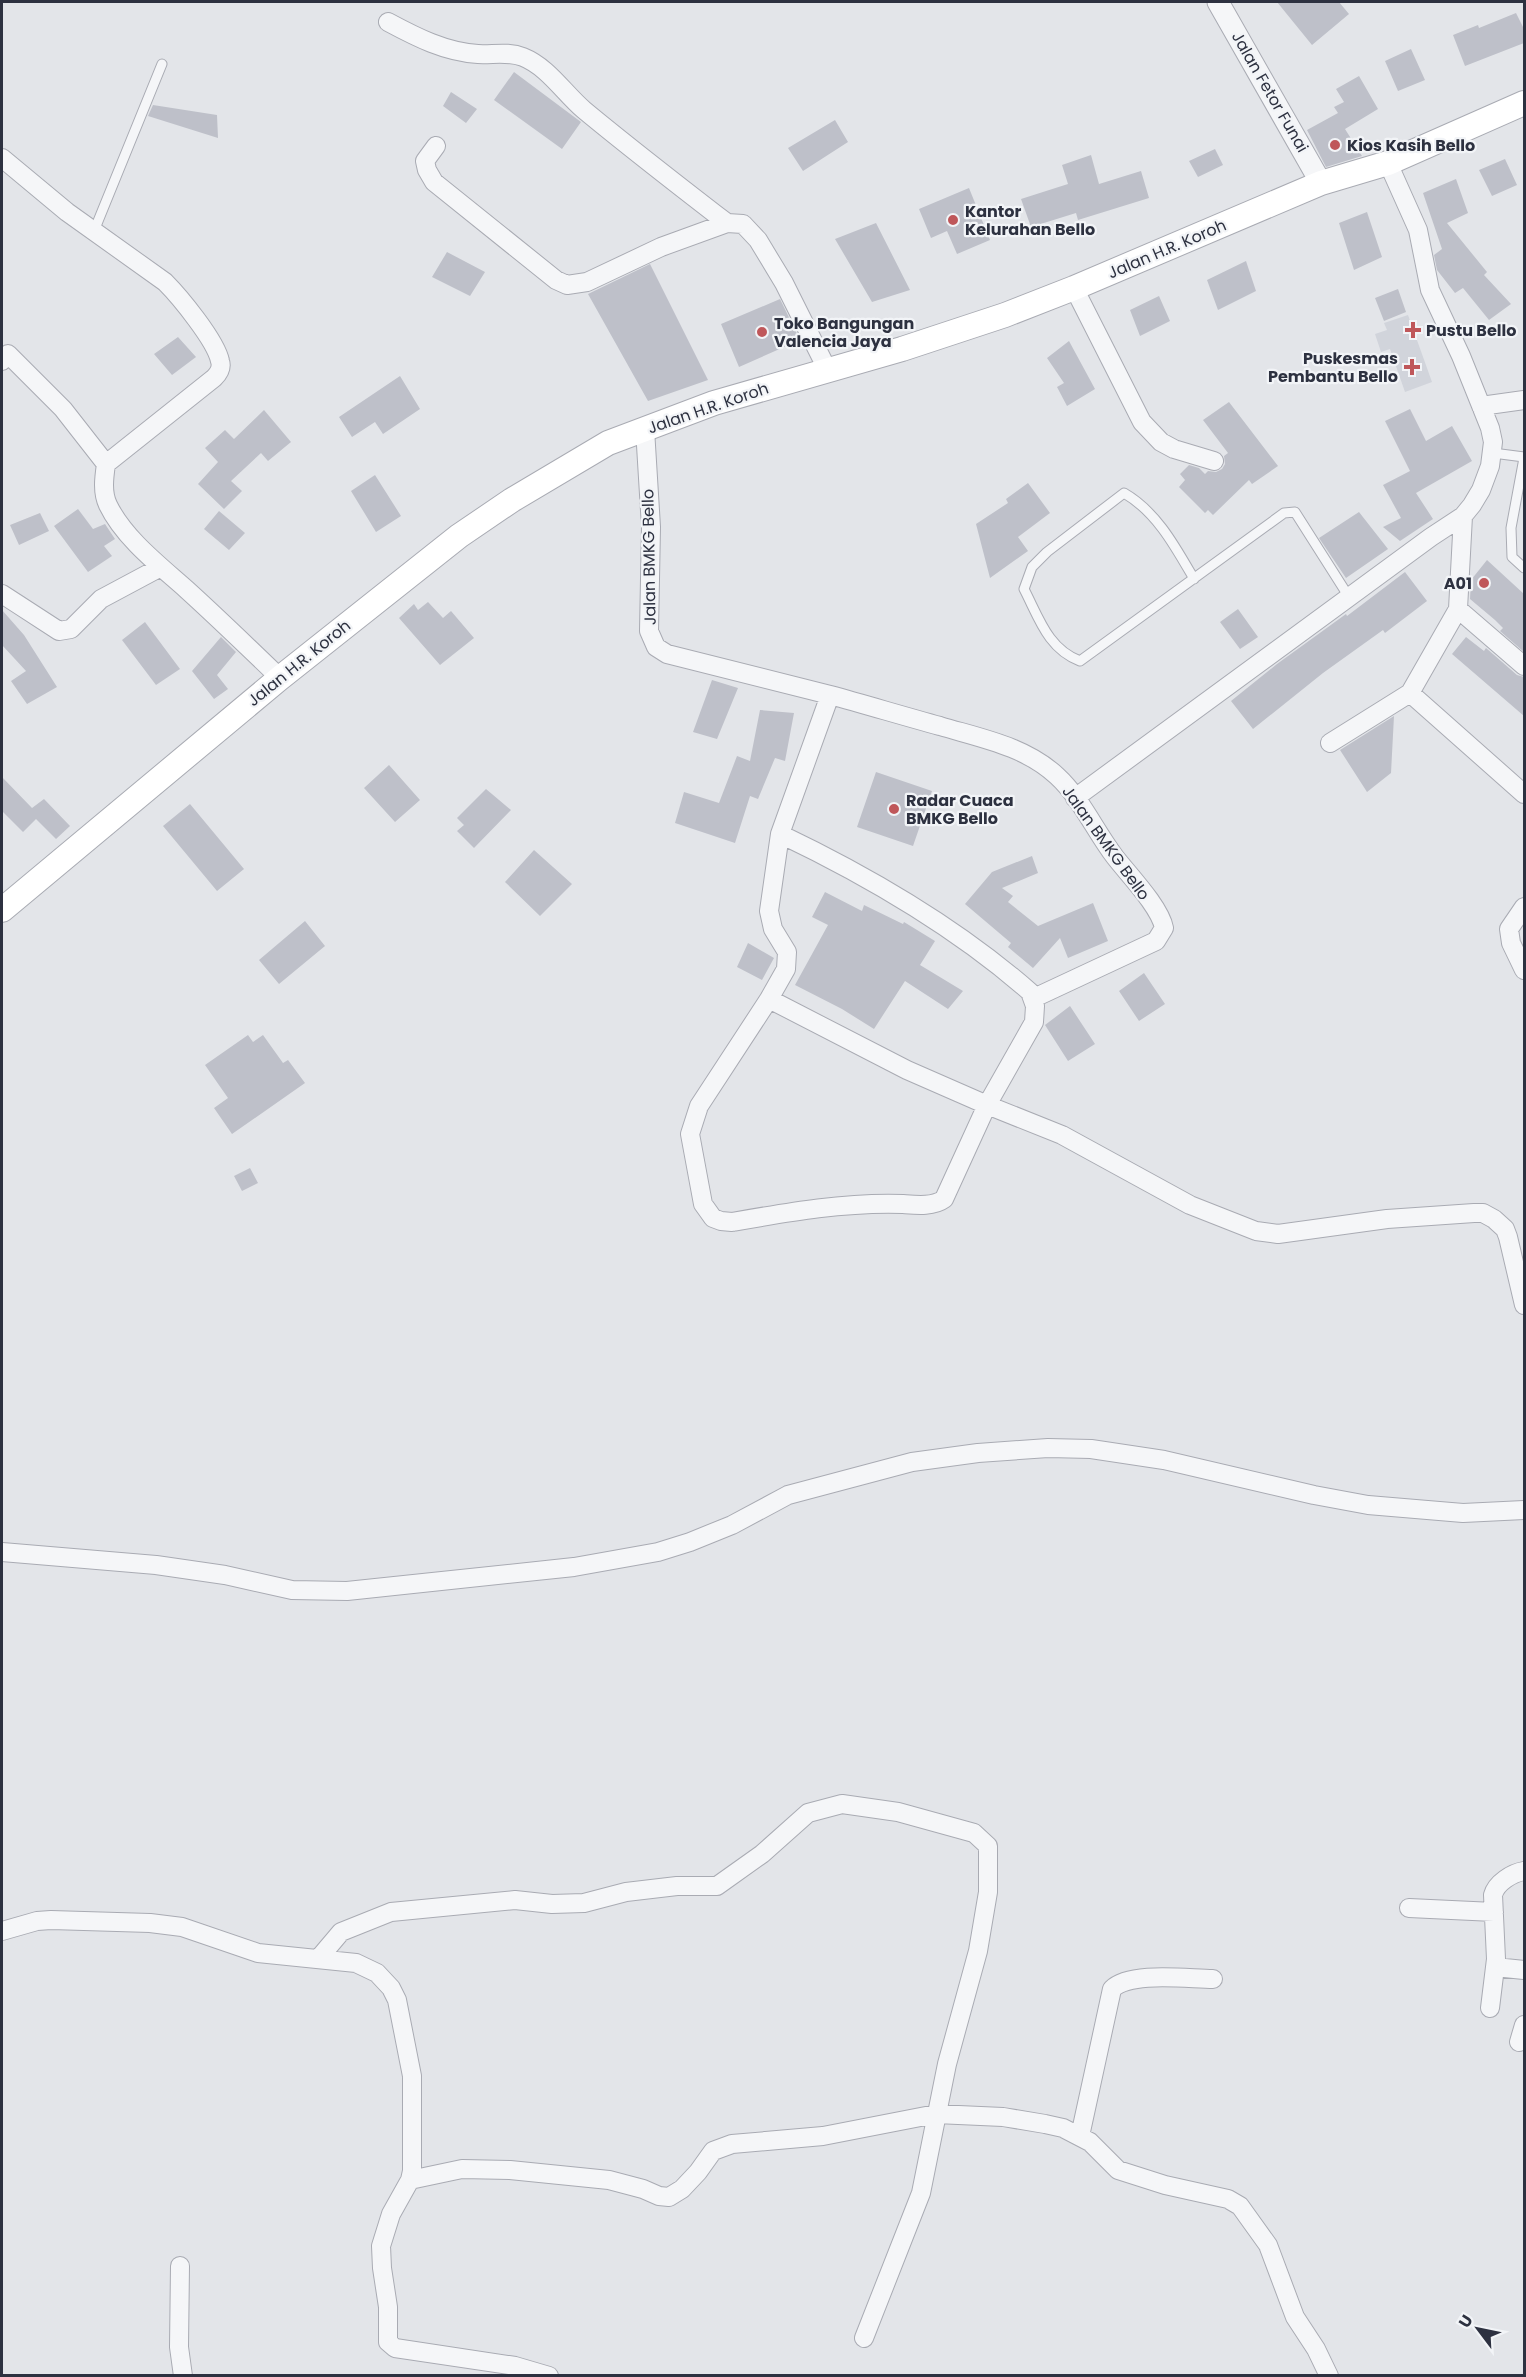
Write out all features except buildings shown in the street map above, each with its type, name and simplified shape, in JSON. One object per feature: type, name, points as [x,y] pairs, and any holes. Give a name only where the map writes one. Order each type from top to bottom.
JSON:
[{"type":"main road","name":"Jalan H.R. Koroh","points":[[2,910],[280,678],[459,536],[512,500],[608,443],[714,403],[827,369],[903,350],[1074,288],[1321,183],[1388,163],[1524,103]]},
{"type":"street","name":"Jalan Fetor Funai","points":[[1218,2],[1321,183]]},
{"type":"street","points":[[388,22],[417,38],[445,47],[477,54],[502,53],[521,56],[538,65],[582,108],[727,223]]},
{"type":"street","points":[[436,146],[425,161],[434,182],[547,273],[567,285],[587,282],[661,248],[727,223],[743,224],[758,240],[784,283],[827,369]]},
{"type":"street","points":[[2,158],[67,212],[165,282],[188,309],[220,361],[220,370],[214,378],[106,464],[103,481],[108,504],[117,519],[159,568],[210,611],[280,678]]},
{"type":"street","points":[[1075,798],[1463,516],[1481,490],[1493,453],[1490,428],[1431,290],[1418,230],[1388,163]]},
{"type":"street","points":[[1074,288],[1142,422],[1161,442],[1174,449],[1214,461]]},
{"type":"street","points":[[4,354],[63,409],[106,464]]},
{"type":"street","points":[[1481,406],[1524,400]]},
{"type":"street","name":"Jalan BMKG Bello","points":[[645,429],[651,527],[649,631],[656,647],[667,654],[830,695],[991,741],[1024,753],[1057,776],[1155,909],[1164,928],[1156,941],[1034,998]]},
{"type":"street","points":[[1330,743],[1410,693],[1458,609],[1463,516]]},
{"type":"street","points":[[2,594],[58,631],[71,629],[101,599],[159,568]]},
{"type":"street","points":[[1458,609],[1524,666]]},
{"type":"street","points":[[1410,693],[1524,794]]},
{"type":"street","points":[[780,834],[868,880],[957,934],[1021,984],[1034,998],[1034,1022],[987,1105],[950,1188],[941,1202],[916,1205],[870,1204],[811,1208],[732,1222],[713,1218],[703,1204],[691,1143],[692,1126],[699,1106],[786,969],[787,952],[773,929],[769,911],[770,894],[780,834],[830,695]]},
{"type":"street","points":[[1524,907],[1509,929],[1511,943],[1524,970]]},
{"type":"street","points":[[769,999],[907,1070],[1062,1135],[1190,1205],[1256,1231],[1278,1234],[1387,1219],[1474,1213],[1489,1216],[1505,1229],[1524,1305]]},
{"type":"street","points":[[2,1552],[156,1565],[225,1575],[292,1590],[331,1592],[358,1590],[574,1567],[658,1552],[732,1525],[788,1495],[912,1462],[978,1453],[1047,1448],[1091,1449],[1164,1460],[1314,1495],[1368,1505],[1463,1513],[1524,1510]]},
{"type":"street","points":[[319,1958],[341,1932],[391,1912],[515,1900],[552,1904],[584,1903],[626,1892],[677,1886],[717,1886],[762,1854],[808,1813],[842,1804],[898,1812],[974,1833],[988,1846],[988,1892],[978,1951],[947,2064],[921,2193],[864,2338]]},
{"type":"street","points":[[1490,2008],[1495,1967],[1495,1888],[1515,1872],[1524,1871]]},
{"type":"street","points":[[1409,1908],[1494,1912]]},
{"type":"street","points":[[2,1931],[37,1921],[51,1920],[150,1923],[193,1930],[258,1953],[356,1963],[377,1972],[391,1988],[397,2000],[412,2076],[410,2180],[391,2214],[381,2246],[388,2307],[389,2345],[399,2349],[515,2366],[549,2376]]},
{"type":"street","points":[[1495,1967],[1524,1970]]},
{"type":"street","points":[[1080,2136],[1112,1989],[1118,1983],[1133,1978],[1213,1979]]},
{"type":"street","points":[[410,2180],[462,2169],[510,2170],[609,2180],[669,2197],[698,2172],[713,2151],[722,2147],[823,2136],[936,2114],[1003,2117],[1063,2128],[1090,2142],[1118,2170],[1165,2185],[1228,2199],[1240,2206],[1268,2246],[1295,2317],[1316,2349],[1329,2376]]},
{"type":"street","points":[[180,2266],[179,2347],[183,2376]]},
{"type":"lane","points":[[94,231],[162,64]]},
{"type":"lane","points":[[1493,453],[1524,457],[1511,528],[1512,556],[1524,568]]},
{"type":"lane","points":[[1194,579],[1171,539],[1137,501],[1124,494],[1047,552],[1032,567],[1024,589],[1051,641],[1066,656],[1080,661],[1194,579],[1284,513],[1295,512],[1349,597]]},
{"type":"shaded area","name":"Puskesmas Pembantu Bello","points":[[1408,315],[1432,382],[1405,392],[1390,349],[1381,352],[1375,334],[1387,330],[1384,323]]},
{"type":"place","name":"Kios Kasih Bello","points":[[1335,145]]},
{"type":"place","name":"Kantor Kelurahan Bello","points":[[953,220]]},
{"type":"place","name":"Pustu Bello","points":[[1413,330]]},
{"type":"place","name":"Toko Bangungan Valencia Jaya","points":[[762,332]]},
{"type":"place","name":"Puskesmas Pembantu Bello","points":[[1412,367]]},
{"type":"place","name":"A01","points":[[1484,583]]},
{"type":"place","name":"Radar Cuaca BMKG Bello","points":[[894,809]]}]
